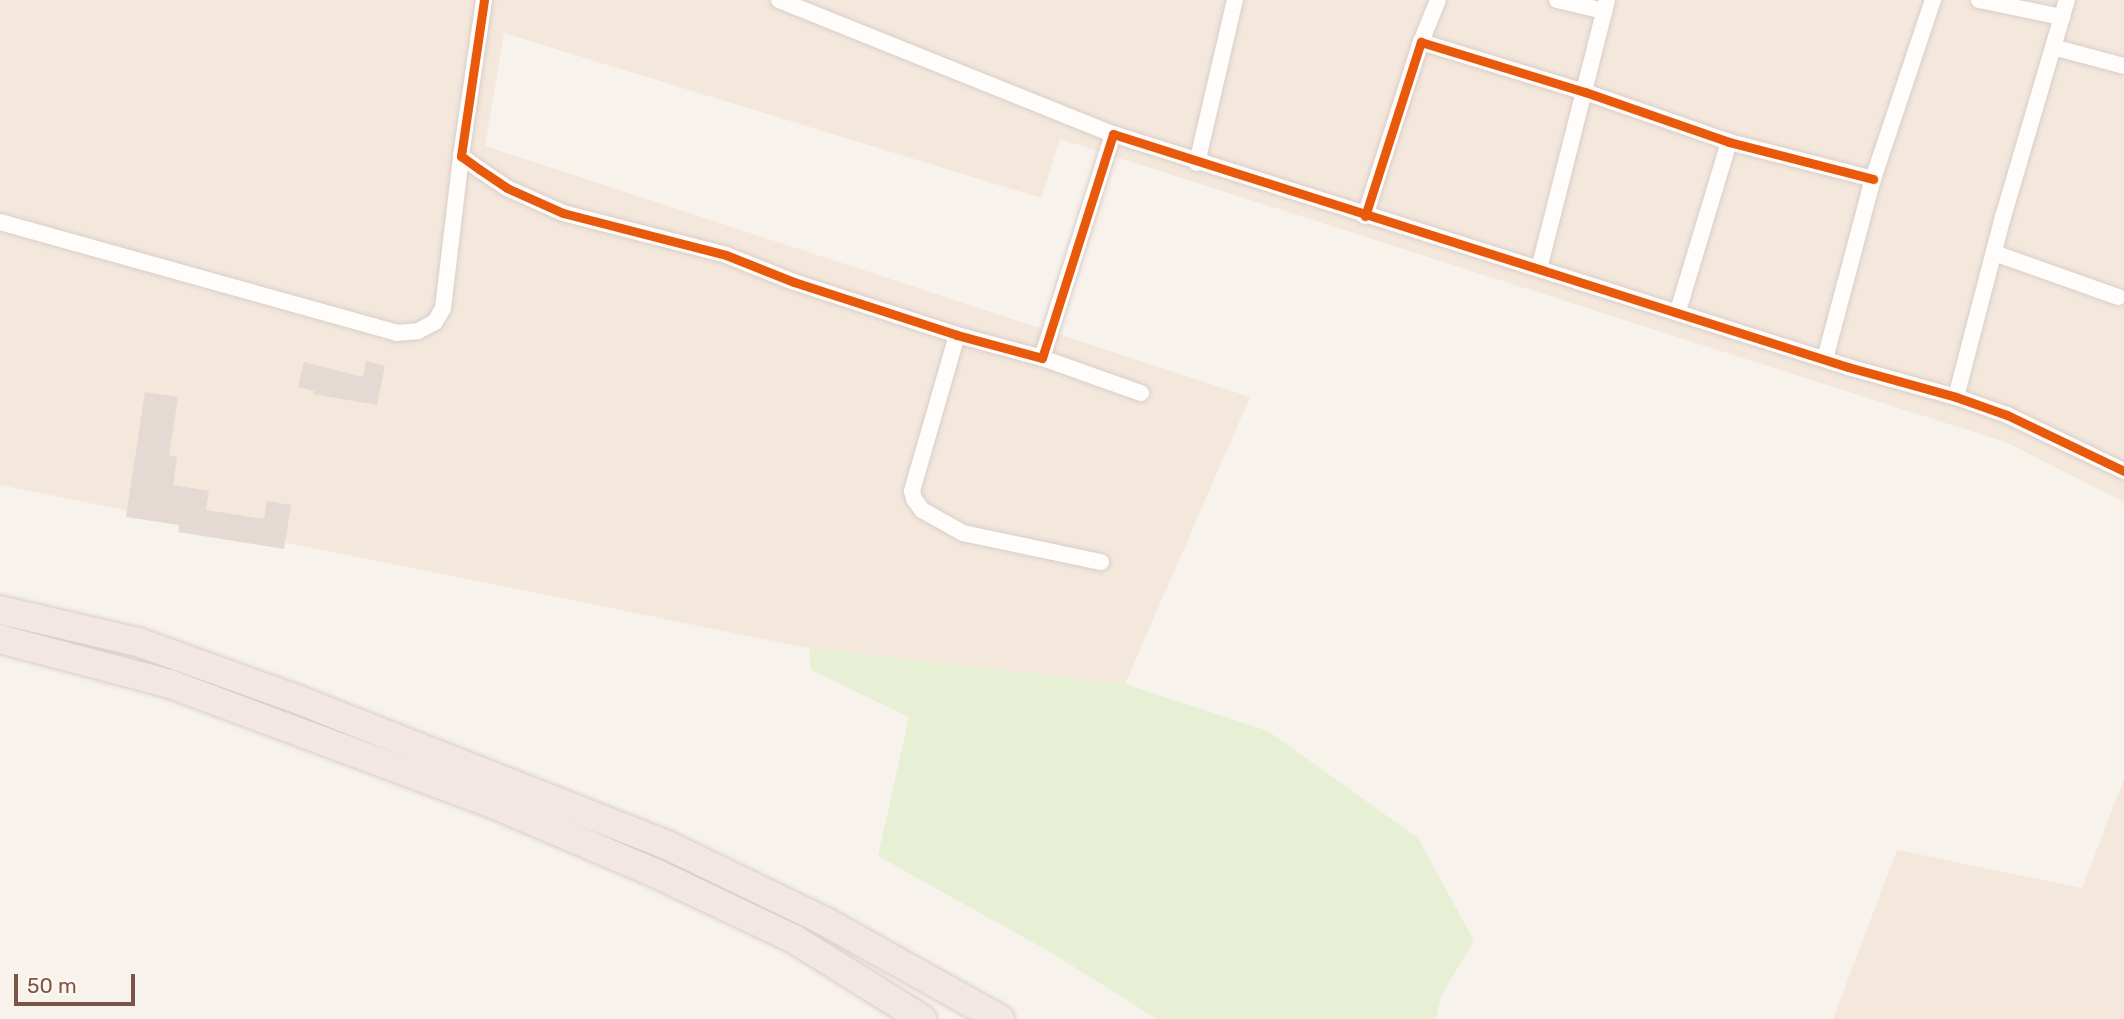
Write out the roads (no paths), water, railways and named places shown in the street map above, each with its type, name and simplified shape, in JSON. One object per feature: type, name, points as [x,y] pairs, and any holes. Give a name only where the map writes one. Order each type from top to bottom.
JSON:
[{"type":"highway","points":[[0,610],[151,647],[299,700],[667,845],[828,923],[1000,1019]]},
{"type":"highway","points":[[0,639],[170,684],[498,806],[655,873],[794,939],[922,1019]]},
{"type":"street","points":[[0,222],[397,333],[418,331],[435,322],[443,308],[461,156],[484,0]]},
{"type":"street","points":[[779,0],[1113,135],[1364,216],[1956,397],[2007,415],[2124,471]]},
{"type":"street","points":[[1197,163],[1235,0]]},
{"type":"street","points":[[1364,216],[1421,42],[1438,0]]},
{"type":"street","points":[[1539,269],[1605,5],[1557,0]]},
{"type":"street","points":[[1825,359],[1873,179],[1933,0]]},
{"type":"street","points":[[1979,0],[2062,18]]},
{"type":"street","points":[[1956,397],[1994,253],[2067,0]]},
{"type":"street","points":[[1421,42],[1585,92],[1729,142],[1873,179]]},
{"type":"street","points":[[2053,47],[2124,66]]},
{"type":"street","points":[[1042,358],[1113,135]]},
{"type":"street","points":[[1678,311],[1729,142]]},
{"type":"street","points":[[461,156],[507,188],[563,213],[726,255],[794,282],[957,335],[1042,358],[1140,393]]},
{"type":"street","points":[[1994,253],[2118,297]]},
{"type":"street","points":[[957,335],[912,491],[914,499],[922,510],[963,533],[1101,562]]}]
